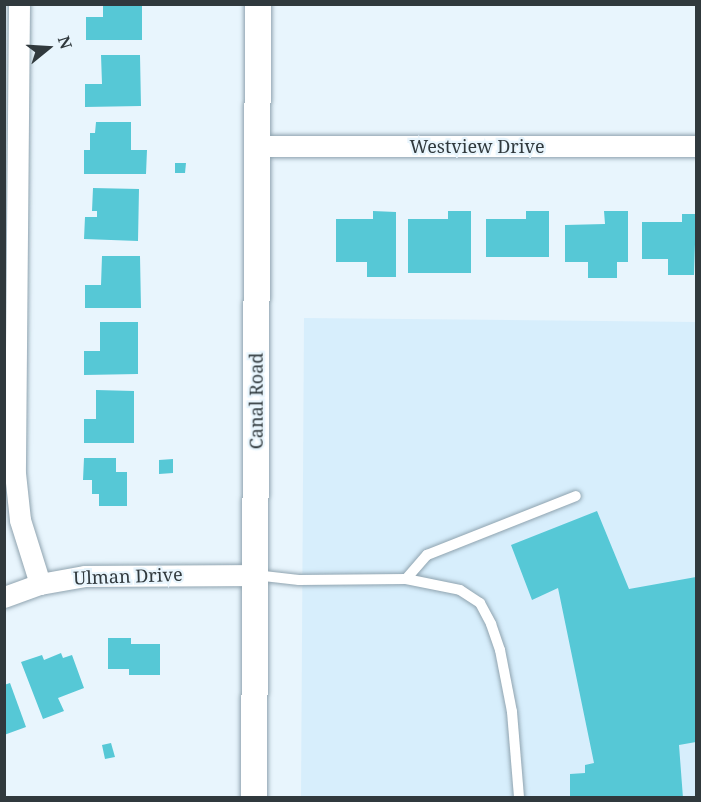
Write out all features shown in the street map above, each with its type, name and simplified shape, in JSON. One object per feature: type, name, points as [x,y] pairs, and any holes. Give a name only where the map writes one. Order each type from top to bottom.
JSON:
[{"type":"street","points":[[19,4],[15,473],[20,520],[40,584]]},
{"type":"street","name":"Canal Road","points":[[255,798],[258,4]]},
{"type":"street","name":"Westview Drive","points":[[258,146],[696,146]]},
{"type":"street","name":"Ulman Drive","points":[[4,597],[40,584],[102,574],[255,575]]},
{"type":"lane","points":[[406,579],[427,555],[576,496]]},
{"type":"lane","points":[[255,575],[299,580],[406,579],[460,590],[480,603],[491,624],[500,650],[512,712],[519,798]]},
{"type":"shaded area","points":[[304,318],[696,322],[696,797],[301,798]]},
{"type":"building","points":[[103,4],[142,4],[142,40],[86,40],[86,17],[103,17]]},
{"type":"building","points":[[101,55],[140,55],[141,106],[85,107],[85,84],[102,84]]},
{"type":"building","points":[[96,122],[131,122],[131,150],[147,150],[146,174],[84,174],[84,150],[90,150],[90,133],[95,133]]},
{"type":"building","points":[[175,163],[186,163],[185,173],[175,173]]},
{"type":"building","points":[[93,188],[139,189],[138,241],[84,239],[85,217],[97,217],[97,211],[92,211]]},
{"type":"building","points":[[373,211],[396,212],[396,277],[367,277],[367,262],[336,262],[336,219],[373,219]]},
{"type":"building","points":[[448,211],[471,211],[471,273],[408,273],[408,219],[448,219]]},
{"type":"building","points":[[526,211],[549,211],[549,257],[486,257],[486,219],[526,219]]},
{"type":"building","points":[[604,211],[628,211],[628,262],[617,262],[617,278],[588,278],[588,262],[565,262],[565,225],[605,224]]},
{"type":"building","points":[[682,214],[696,214],[694,275],[668,275],[668,259],[642,259],[642,222],[682,222]]},
{"type":"building","points":[[102,256],[140,256],[141,308],[85,308],[85,285],[101,285]]},
{"type":"building","points":[[100,322],[138,322],[138,374],[84,375],[84,351],[100,351]]},
{"type":"building","points":[[96,390],[134,391],[134,443],[84,443],[84,419],[96,419]]},
{"type":"building","points":[[84,458],[116,458],[116,472],[127,472],[127,506],[99,506],[99,494],[92,494],[92,480],[83,480]]},
{"type":"building","points":[[173,459],[173,473],[159,474],[159,460]]},
{"type":"building","points":[[597,511],[629,589],[696,577],[696,742],[679,745],[683,798],[570,798],[570,774],[585,773],[585,765],[594,763],[558,588],[532,600],[511,545]]},
{"type":"building","points":[[108,638],[131,638],[131,644],[160,644],[160,675],[129,675],[129,669],[108,669]]},
{"type":"building","points":[[61,653],[63,658],[72,655],[84,688],[58,698],[64,711],[43,719],[21,662],[42,655],[44,660]]},
{"type":"building","points":[[10,683],[26,727],[4,735],[4,685]]},
{"type":"building","points":[[111,743],[115,757],[105,759],[102,745]]}]
